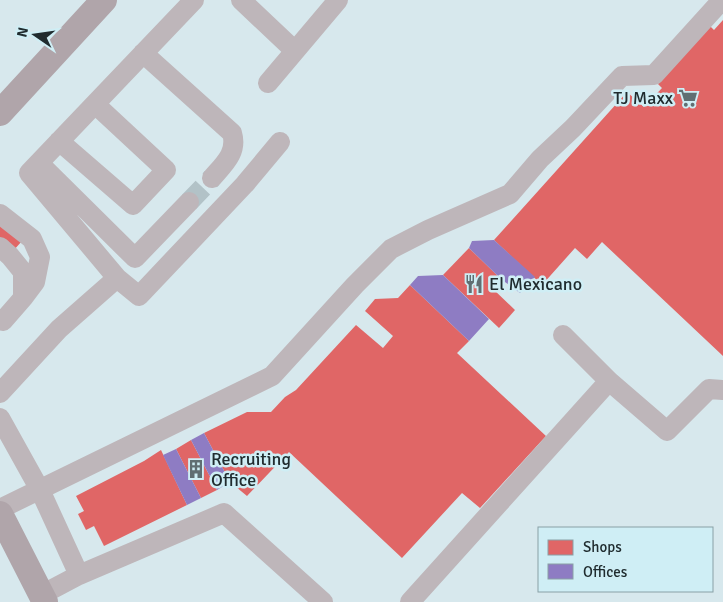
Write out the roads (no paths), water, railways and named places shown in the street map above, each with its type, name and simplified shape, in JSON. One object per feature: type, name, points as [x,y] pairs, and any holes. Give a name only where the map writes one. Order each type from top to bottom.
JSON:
[{"type":"main road","points":[[0,112],[104,0]]},
{"type":"main road","points":[[0,514],[43,598]]},
{"type":"lane","points":[[194,0],[29,173],[117,278],[139,296],[245,184],[280,142]]},
{"type":"lane","points":[[241,0],[295,51]]},
{"type":"lane","points":[[0,509],[272,376],[355,285],[391,249],[428,230],[510,194],[540,159],[573,128],[622,76],[654,75],[722,0]]},
{"type":"lane","points":[[268,82],[333,3]]},
{"type":"lane","points":[[143,53],[232,134],[234,140],[230,158],[212,178]]},
{"type":"lane","points":[[59,142],[133,205],[166,170],[95,104]]},
{"type":"lane","points":[[38,163],[135,258],[189,202]]},
{"type":"lane","points":[[0,214],[32,239],[40,257],[35,282],[3,321]]},
{"type":"lane","points":[[0,247],[23,272],[23,298]]},
{"type":"lane","points":[[0,393],[59,329],[117,278]]},
{"type":"lane","points":[[562,335],[608,381],[667,431],[709,389],[723,390]]},
{"type":"lane","points":[[410,602],[608,381]]},
{"type":"lane","points":[[0,418],[40,490],[79,575]]},
{"type":"lane","points":[[43,598],[79,575],[224,513],[323,602]]},
{"type":"tunnel","points":[[189,202],[212,178]]},
{"type":"place","name":"TJ Maxx","points":[[688,98]]},
{"type":"place","name":"El Mexicano","points":[[474,284]]},
{"type":"place","name":"Recruiting Office","points":[[196,469]]}]
